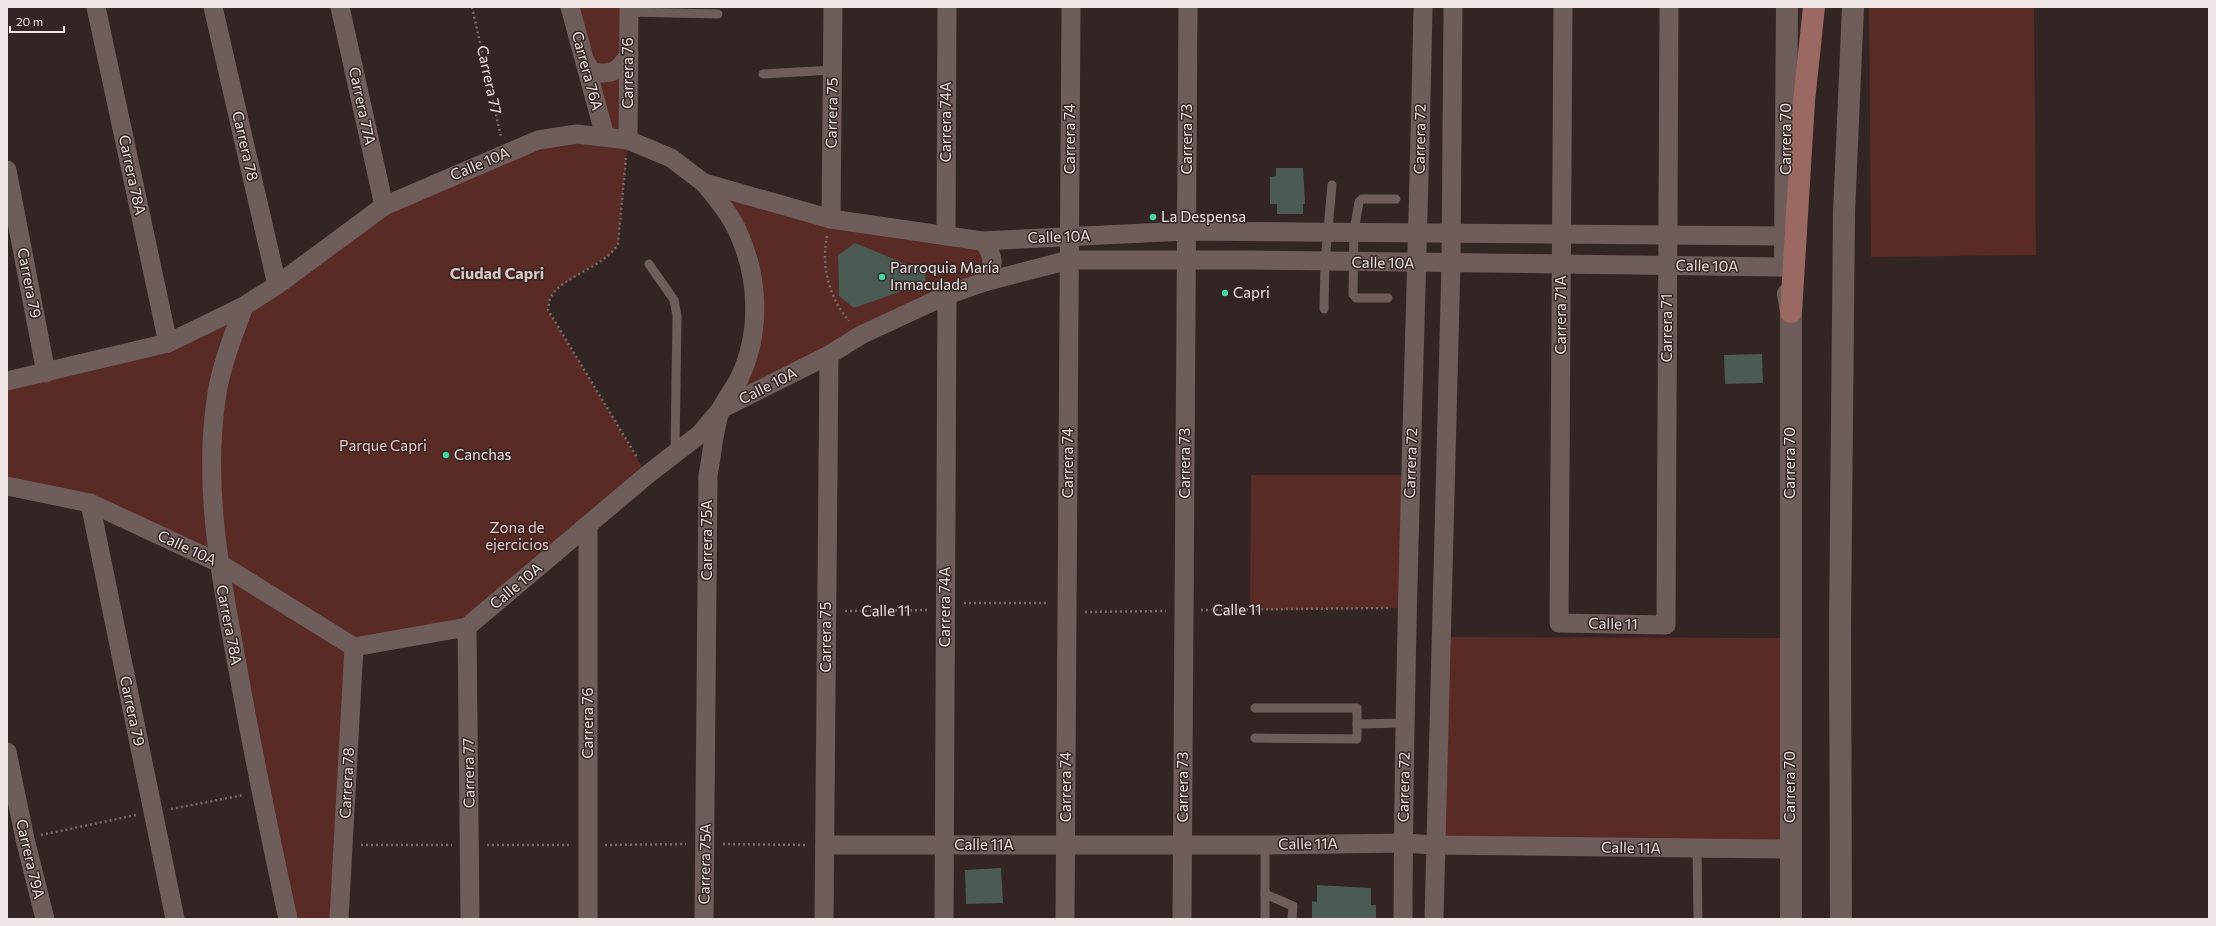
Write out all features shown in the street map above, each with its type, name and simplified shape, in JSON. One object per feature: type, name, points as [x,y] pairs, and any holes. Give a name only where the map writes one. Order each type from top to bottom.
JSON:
[{"type":"main road","points":[[1791,312],[1809,50],[1814,7]]},
{"type":"street","name":"Carrera 78A","points":[[96,7],[168,343]]},
{"type":"street","name":"Carrera 78","points":[[213,7],[277,286]]},
{"type":"street","name":"Carrera 77A","points":[[340,7],[384,206]]},
{"type":"street","name":"Carrera 76A","points":[[570,7],[605,136]]},
{"type":"street","name":"Carrera 75","points":[[831,219],[833,7]]},
{"type":"street","name":"Carrera 74A","points":[[946,236],[947,7]]},
{"type":"street","name":"Carrera 74","points":[[1065,919],[1071,7]]},
{"type":"street","name":"Carrera 73","points":[[1182,919],[1188,7]]},
{"type":"street","name":"Carrera 72","points":[[1403,919],[1407,608],[1419,232],[1423,7]]},
{"type":"street","name":"Carrera 72","points":[[1434,919],[1451,264],[1453,7]]},
{"type":"street","name":"Carrera 71A","points":[[1559,623],[1563,7]]},
{"type":"street","name":"Carrera 71","points":[[1666,625],[1669,7]]},
{"type":"street","name":"Carrera 70","points":[[1787,7],[1785,267],[1791,312],[1791,919]]},
{"type":"street","points":[[1841,919],[1840,628],[1844,212],[1853,7]]},
{"type":"street","name":"Carrera 76","points":[[628,9],[628,140]]},
{"type":"street","points":[[585,61],[592,72],[607,74],[620,68],[628,55]]},
{"type":"street","name":"Calle 10A","points":[[7,381],[168,343],[244,306],[277,286],[384,206],[538,140],[577,134],[605,136],[628,140],[671,158],[704,183],[831,219],[982,241],[1186,231],[1354,231],[1785,236]]},
{"type":"street","name":"Carrera 79","points":[[7,170],[46,373]]},
{"type":"street","name":"Carrera 75A","points":[[704,183],[723,206],[738,232],[749,260],[754,289],[755,319],[750,349],[740,378],[721,409],[708,475],[704,919]]},
{"type":"street","points":[[982,241],[990,251],[992,257],[991,270],[984,282]]},
{"type":"street","name":"Calle 10A","points":[[467,627],[647,475],[700,434],[721,409],[829,355],[861,335],[946,295],[984,282],[1069,260],[1186,259],[1451,264],[1785,267]]},
{"type":"street","name":"Carrera 74A","points":[[944,919],[946,295]]},
{"type":"street","name":"Carrera 78A","points":[[244,306],[217,392],[212,443],[212,493],[218,562],[261,792],[288,919]]},
{"type":"street","name":"Carrera 75","points":[[824,919],[829,355]]},
{"type":"street","name":"Calle 10A","points":[[7,486],[90,503],[218,562],[354,646]]},
{"type":"street","name":"Carrera 79","points":[[90,503],[175,919]]},
{"type":"street","name":"Carrera 76","points":[[588,526],[588,919]]},
{"type":"street","name":"Calle 11","points":[[1559,623],[1666,625]]},
{"type":"street","points":[[354,646],[467,627]]},
{"type":"street","name":"Carrera 77","points":[[467,627],[470,919]]},
{"type":"street","name":"Carrera 78","points":[[339,919],[354,646]]},
{"type":"street","name":"Carrera 79A","points":[[7,752],[25,838],[45,919]]},
{"type":"street","name":"Calle 11A","points":[[824,844],[1183,845],[1265,854],[1403,843],[1435,845],[1790,849]]},
{"type":"lane","points":[[628,9],[718,14]]},
{"type":"lane","points":[[763,74],[832,70]]},
{"type":"lane","points":[[1324,308],[1325,262],[1332,185]]},
{"type":"lane","points":[[1388,298],[1354,297],[1354,231],[1359,202],[1362,199],[1396,199]]},
{"type":"lane","points":[[649,264],[674,300],[677,316],[675,453]]},
{"type":"lane","points":[[1255,708],[1357,708],[1357,739],[1255,738]]},
{"type":"lane","points":[[1357,724],[1406,722]]},
{"type":"lane","points":[[1697,848],[1698,919]]},
{"type":"lane","points":[[1265,854],[1265,919]]},
{"type":"lane","points":[[1265,894],[1293,906],[1292,919]]},
{"type":"path","name":"Carrera 77","points":[[472,7],[505,153]]},
{"type":"path","points":[[628,140],[618,244],[612,253],[558,288],[550,296],[548,310],[647,475]]},
{"type":"path","points":[[831,219],[825,250],[828,281],[840,311],[861,335]]},
{"type":"path","name":"Calle 11","points":[[826,612],[945,606],[1184,610],[1407,608]]},
{"type":"green space","name":"Parque Capri","points":[[570,7],[629,7],[628,140],[618,244],[612,253],[558,288],[550,296],[548,310],[647,475],[467,627],[354,647],[339,919],[288,919],[217,562],[90,503],[7,486],[7,381],[168,343],[384,206],[505,153],[604,136]]},
{"type":"green space","points":[[1869,7],[2034,7],[2036,255],[1871,257]]},
{"type":"green space","points":[[704,183],[982,241],[991,271],[721,409],[750,349],[749,260]],"holes":[[[855,243],[926,272],[925,283],[854,308],[839,295],[838,256]]]},
{"type":"green space","points":[[1251,475],[1410,475],[1407,608],[1250,610]]},
{"type":"green space","points":[[1440,637],[1790,638],[1790,849],[1435,845]]},
{"type":"building","points":[[1276,168],[1303,168],[1305,204],[1303,204],[1303,214],[1277,214],[1277,204],[1270,204],[1270,177],[1276,176]]},
{"type":"building","name":"Parroquia María Inmaculada","points":[[855,243],[926,272],[925,283],[854,308],[839,296],[838,255]]},
{"type":"building","points":[[1762,354],[1763,383],[1725,384],[1724,355]]},
{"type":"building","points":[[1001,868],[1003,903],[966,904],[965,870]]},
{"type":"building","points":[[1317,885],[1371,888],[1371,905],[1376,905],[1376,919],[1312,919],[1312,901],[1317,902]]},
{"type":"place","name":"La Despensa","points":[[1153,217]]},
{"type":"place","name":"Parroquia María Inmaculada","points":[[882,277]]},
{"type":"place","name":"Capri","points":[[1225,293]]},
{"type":"place","name":"Canchas","points":[[446,455]]},
{"type":"district","name":"Ciudad Capri","points":[[497,273]]},
{"type":"park label","name":"Zona de ejercicios","points":[[517,536]]}]
